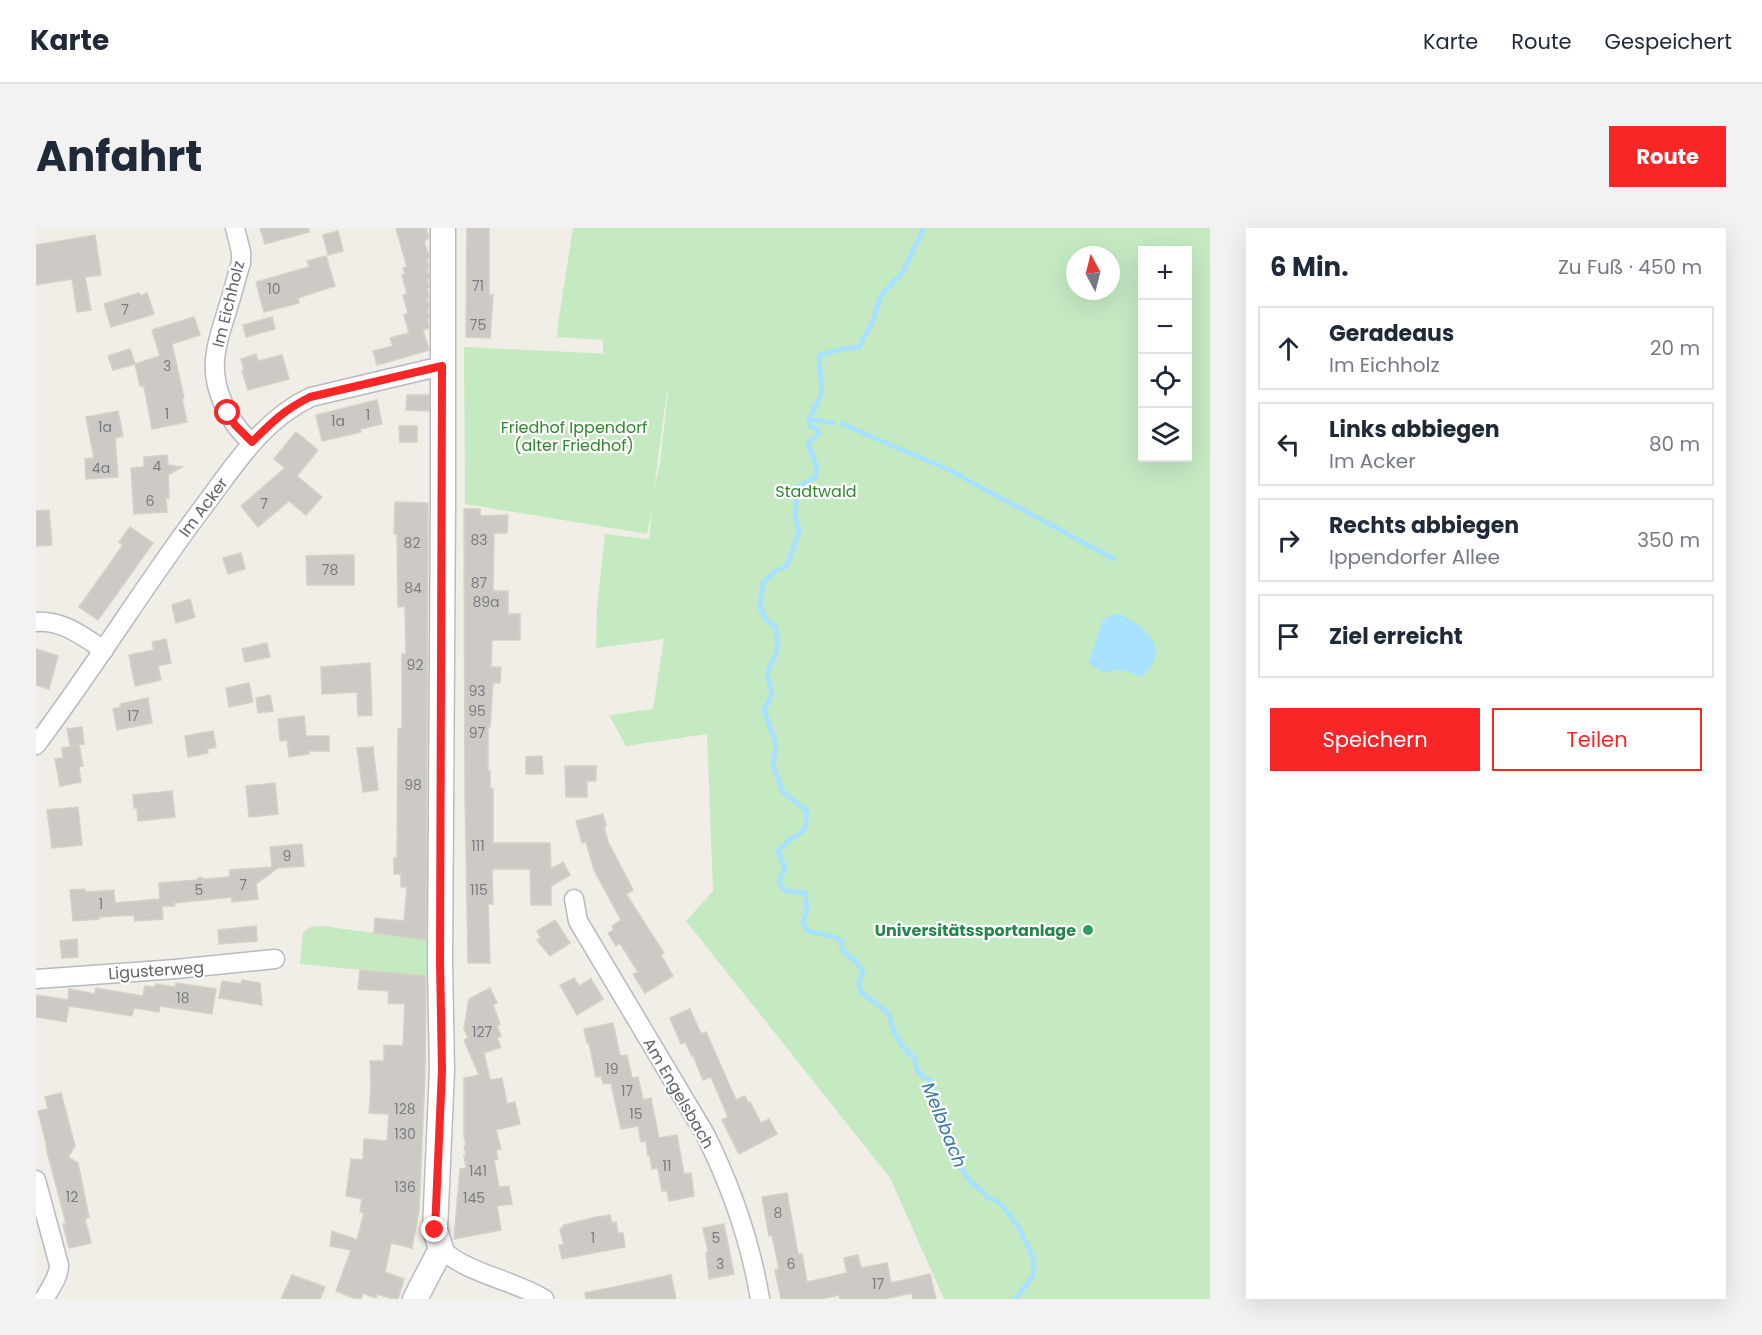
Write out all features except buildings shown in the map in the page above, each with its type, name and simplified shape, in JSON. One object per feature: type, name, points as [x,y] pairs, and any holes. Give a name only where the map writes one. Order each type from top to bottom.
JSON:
[{"type":"street","name":"Im Eichholz","points":[[235,228],[241,252],[241,263],[216,352],[215,370],[222,400],[228,413],[235,425],[252,442]]},
{"type":"street","points":[[443,228],[440,963],[442,1070],[435,1230],[441,1249],[454,1261],[522,1287],[544,1299]]},
{"type":"street","name":"Im Acker","points":[[36,745],[176,543],[252,442],[275,419],[292,406],[310,397],[442,366]]},
{"type":"street","points":[[36,622],[53,622],[62,625],[104,650]]},
{"type":"street","name":"Am Engelsbach","points":[[574,899],[578,921],[705,1134],[722,1168],[742,1222],[760,1299]]},
{"type":"street","name":"Ligusterweg","points":[[36,978],[176,969],[275,959]]},
{"type":"street","points":[[36,1180],[59,1265],[56,1278],[44,1299]]},
{"type":"street","points":[[416,1299],[441,1249]]},
{"type":"green space","points":[[573,228],[1210,228],[1210,1299],[944,1299],[890,1178],[686,921],[713,891],[707,734],[626,746],[609,715],[653,709],[664,639],[596,648],[597,608],[605,534],[649,539],[652,508],[647,534],[465,504],[464,347],[613,354],[603,353],[603,340],[557,337]],"holes":[[[667,391],[660,463],[654,489]]]},
{"type":"green space","points":[[322,926],[427,940],[427,976],[300,964],[303,933],[310,927]]},
{"type":"water","points":[[1118,614],[1143,629],[1153,640],[1156,653],[1154,660],[1142,677],[1120,670],[1104,673],[1088,663],[1103,620]]},
{"type":"waterway","name":"Melbbach","points":[[922,228],[903,272],[881,295],[873,320],[859,347],[837,350],[819,356],[821,392],[810,422],[810,426],[817,429],[819,433],[808,444],[817,468],[815,478],[798,486],[795,515],[799,533],[786,567],[775,571],[763,583],[760,608],[767,621],[774,625],[778,638],[775,655],[767,673],[772,695],[764,710],[776,745],[773,765],[783,792],[807,811],[805,829],[788,841],[778,852],[785,867],[779,883],[786,891],[805,893],[807,908],[803,923],[808,931],[835,937],[841,941],[842,950],[863,971],[859,983],[861,992],[888,1013],[894,1032],[903,1047],[914,1058],[917,1070],[923,1077],[930,1080],[933,1088],[932,1101],[943,1121],[947,1140],[956,1161],[970,1181],[987,1197],[1000,1203],[1018,1226],[1033,1258],[1034,1267],[1033,1275],[1016,1299]]},
{"type":"waterway","points":[[809,419],[833,423]]},
{"type":"waterway","points":[[842,424],[949,470],[1114,559]]},
{"type":"place","name":"Universitätssportanlage","points":[[1088,930]]},
{"type":"route","points":[[228,413],[235,425],[252,442],[275,419],[292,406],[310,397],[442,366],[440,963],[442,1070],[435,1230]]},
{"type":"park label","name":"Friedhof Ippendorf (alter Friedhof)","points":[[574,436]]},
{"type":"park label","name":"Stadtwald","points":[[816,491]]}]
